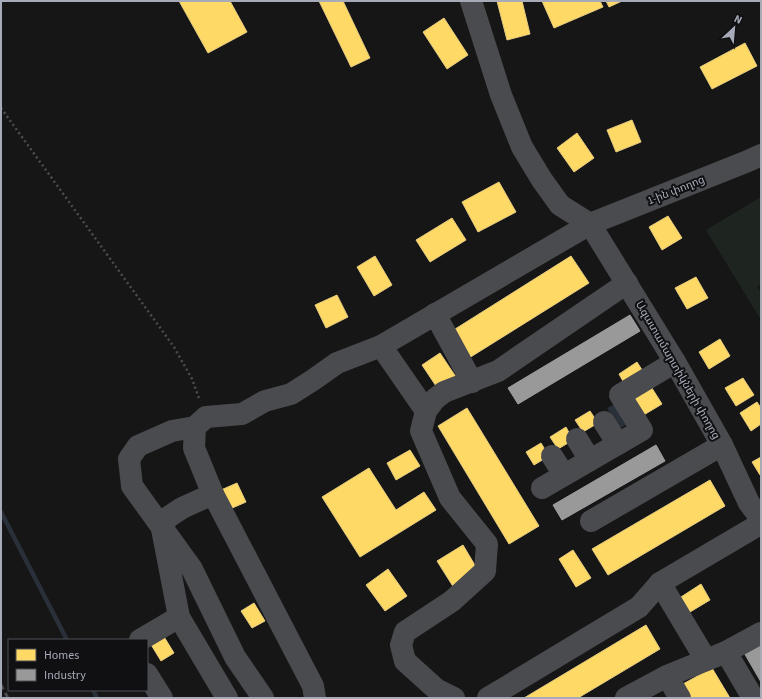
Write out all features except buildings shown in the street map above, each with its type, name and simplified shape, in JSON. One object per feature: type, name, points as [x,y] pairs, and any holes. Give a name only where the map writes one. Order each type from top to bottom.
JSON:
[{"type":"street","points":[[471,1],[501,95],[522,148],[560,205],[590,224]]},
{"type":"street","name":"1-ին փողոց","points":[[264,698],[235,656],[192,569],[132,486],[129,459],[138,446],[172,431],[200,422],[242,414],[265,401],[291,394],[337,363],[381,346],[590,224],[748,162],[761,155]]},
{"type":"street","name":"Ազատամարտիկների փողոց","points":[[590,224],[675,362],[722,445],[749,503],[761,519]]},
{"type":"street","points":[[454,698],[436,689],[405,661],[400,644],[405,632],[452,601],[485,571],[486,544],[450,498],[421,431],[426,411],[435,399],[444,392],[498,371],[627,284]]},
{"type":"street","points":[[436,314],[472,382]]},
{"type":"street","points":[[381,346],[426,411]]},
{"type":"street","points":[[542,488],[642,430],[620,395],[675,362]]},
{"type":"street","points":[[200,422],[194,448],[213,494],[313,686],[315,698]]},
{"type":"street","points":[[604,422],[618,444]]},
{"type":"street","points":[[577,439],[590,460]]},
{"type":"street","points":[[591,521],[722,445]]},
{"type":"street","points":[[552,456],[564,475]]},
{"type":"street","points":[[213,494],[182,508],[167,518],[162,529],[179,618],[227,698]]},
{"type":"street","points":[[488,698],[639,607],[660,583],[755,527],[761,519]]},
{"type":"street","points":[[660,583],[706,660]]},
{"type":"street","points":[[142,639],[179,618]]},
{"type":"street","points":[[626,698],[667,676],[726,652],[761,633]]},
{"type":"street","points":[[726,652],[753,698]]},
{"type":"street","points":[[148,676],[162,698]]},
{"type":"street","points":[[667,676],[680,698]]},
{"type":"path","points":[[1,108],[174,347],[192,379],[200,422]]},
{"type":"shaded area","points":[[761,197],[761,284],[757,286],[761,293],[761,320],[706,230]]},
{"type":"shaded area","points":[[617,403],[629,423],[619,429],[607,408]]},
{"type":"waterway","points":[[1,512],[66,639]]},
{"type":"waterway","points":[[94,691],[97,698]]},
{"type":"railway","points":[[1,685],[8,698]]}]
